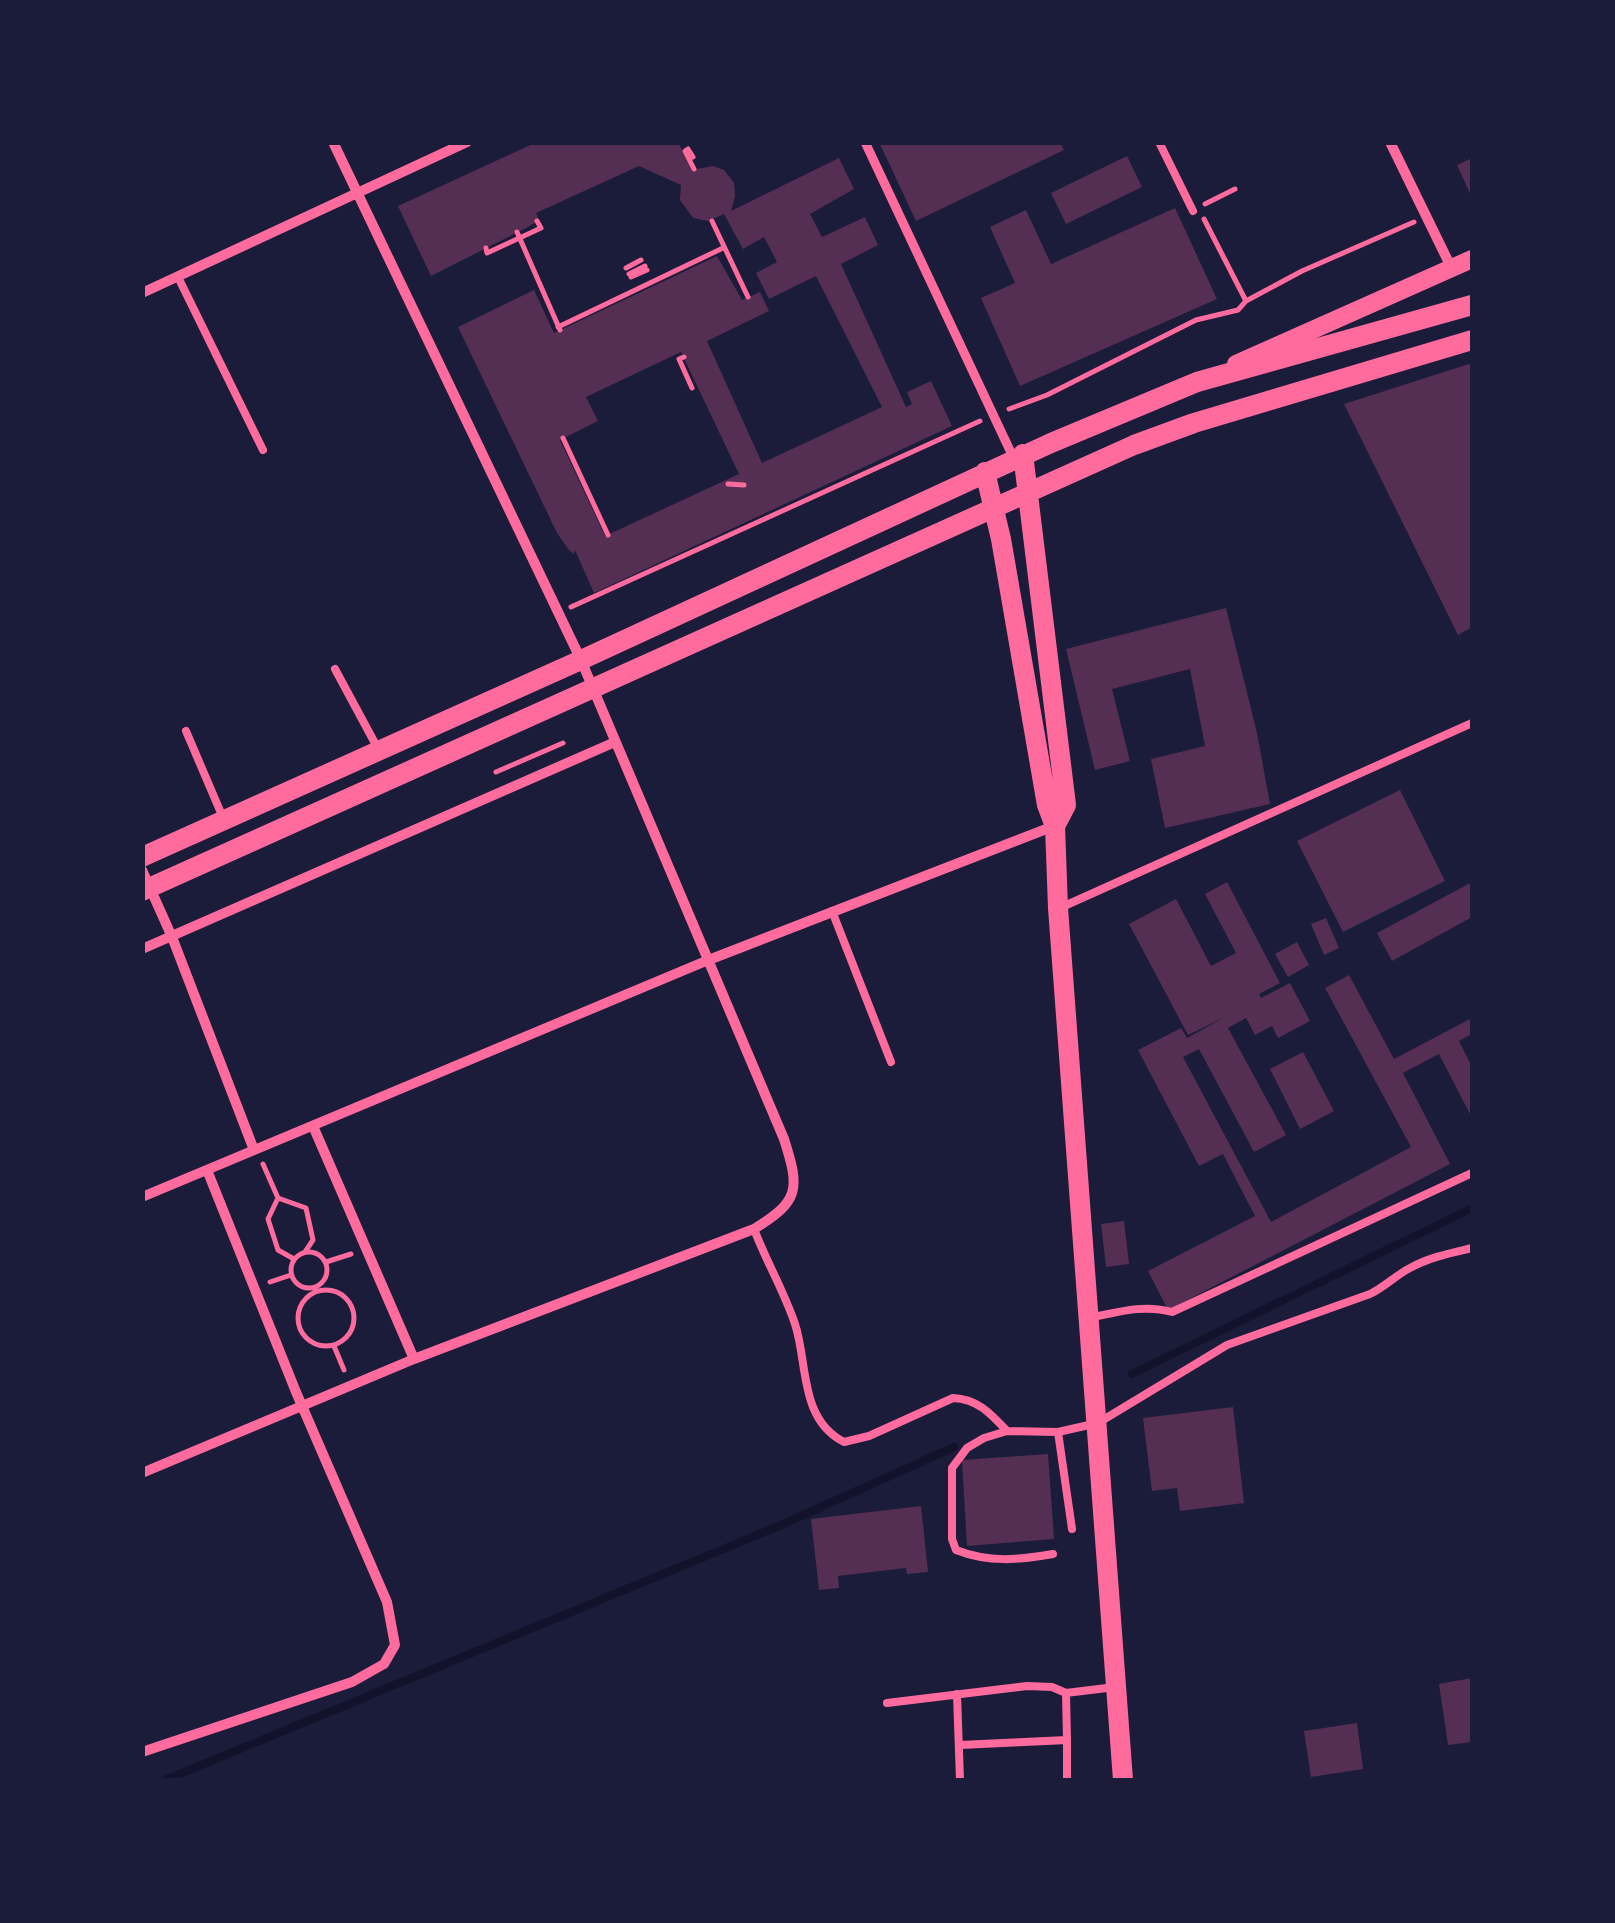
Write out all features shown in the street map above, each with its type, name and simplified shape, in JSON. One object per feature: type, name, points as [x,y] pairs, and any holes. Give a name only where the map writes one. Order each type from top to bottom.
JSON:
[{"type":"main road","points":[[142,857],[581,660],[1019,456],[1198,382],[1472,305]]},
{"type":"main road","points":[[145,883],[1134,445],[1194,423],[1472,340]]},
{"type":"main road","points":[[1019,456],[1066,805],[1055,826]]},
{"type":"main road","points":[[986,472],[1047,805],[1055,826],[1123,1780]]},
{"type":"street","points":[[142,1473],[414,1359],[754,1229],[788,1206],[794,1188],[794,1170],[784,1140],[593,687],[333,142]]},
{"type":"street","points":[[142,293],[467,142]]},
{"type":"street","points":[[865,142],[993,415],[1019,456]]},
{"type":"street","points":[[1390,142],[1450,268]]},
{"type":"street","points":[[1198,382],[1472,259]]},
{"type":"street","points":[[142,949],[615,742]]},
{"type":"street","points":[[142,1197],[706,961],[1055,826]]},
{"type":"street","points":[[145,883],[172,936],[254,1150]]},
{"type":"street","points":[[313,1126],[414,1359]]},
{"type":"street","points":[[142,1752],[352,1682],[384,1664],[395,1645],[387,1602],[206,1170]]},
{"type":"lane","points":[[1159,142],[1193,211]]},
{"type":"lane","points":[[178,277],[263,450]]},
{"type":"lane","points":[[335,669],[379,751]]},
{"type":"lane","points":[[1058,908],[1472,723]]},
{"type":"lane","points":[[186,730],[224,820]]},
{"type":"lane","points":[[832,911],[890,1062]]},
{"type":"lane","points":[[1089,1318],[1130,1309],[1172,1312],[1472,1173]]},
{"type":"lane","points":[[754,1229],[796,1327],[802,1370],[829,1434],[844,1442],[869,1436],[954,1398],[967,1398],[984,1407],[1007,1431]]},
{"type":"lane","points":[[1053,1554],[1019,1560],[979,1559],[956,1550],[952,1538],[952,1468],[968,1448],[1007,1431],[1058,1432],[1098,1423],[1227,1346],[1370,1294],[1407,1269],[1432,1258],[1472,1248]]},
{"type":"lane","points":[[1058,1432],[1072,1529]]},
{"type":"lane","points":[[887,1703],[1027,1686],[1052,1687],[1066,1694],[1115,1687]]},
{"type":"lane","points":[[957,1694],[960,1780]]},
{"type":"lane","points":[[1066,1694],[1067,1780]]},
{"type":"lane","points":[[960,1745],[1067,1740]]},
{"type":"path","points":[[693,157],[688,149],[684,151],[694,169]]},
{"type":"path","points":[[1235,189],[1198,207],[1246,301]]},
{"type":"path","points":[[558,612],[993,415],[1047,396],[1196,320],[1238,310],[1246,301],[1378,236],[1426,218]]},
{"type":"path","points":[[486,248],[487,253],[541,228],[538,221]]},
{"type":"path","points":[[712,221],[748,298]]},
{"type":"path","points":[[516,232],[559,329],[723,248]]},
{"type":"path","points":[[644,264],[628,272],[644,264]]},
{"type":"path","points":[[684,357],[679,359],[692,388]]},
{"type":"path","points":[[563,438],[608,535]]},
{"type":"path","points":[[728,484],[744,485]]},
{"type":"path","points":[[262,1162],[278,1198],[306,1208],[313,1240],[305,1252],[294,1258]]},
{"type":"path","points":[[278,1198],[268,1219],[278,1250],[294,1258]]},
{"type":"path","points":[[291,1276],[303,1288],[316,1289],[335,1290],[343,1294],[354,1309],[349,1335],[334,1346],[306,1339],[298,1322],[302,1303],[316,1289],[327,1275],[326,1262],[317,1254],[305,1252]]},
{"type":"path","points":[[326,1262],[357,1252]]},
{"type":"path","points":[[291,1276],[294,1258]]},
{"type":"path","points":[[262,1285],[291,1276]]},
{"type":"path","points":[[334,1346],[345,1373]]},
{"type":"building","points":[[537,142],[678,142],[692,170],[713,166],[724,170],[734,183],[731,211],[839,158],[854,189],[810,214],[822,237],[865,217],[878,245],[841,264],[906,407],[912,404],[907,392],[931,381],[952,426],[594,593],[575,550],[574,554],[557,533],[458,327],[534,290],[554,333],[717,256],[742,300],[760,292],[769,311],[707,341],[762,463],[882,407],[816,276],[769,299],[756,273],[777,262],[764,237],[743,249],[724,214],[708,221],[693,218],[680,200],[681,185],[639,166],[536,213],[539,220],[528,227],[431,276],[398,206]],"holes":[[[681,352],[739,474],[605,536],[560,440],[598,421],[586,397]]]},
{"type":"building","points":[[879,142],[1060,142],[1064,150],[916,221]]},
{"type":"building","points":[[1127,156],[1142,187],[1066,224],[1051,193]]},
{"type":"building","points":[[1472,158],[1472,198],[1457,165]]},
{"type":"building","points":[[1175,208],[1217,299],[1020,386],[981,298],[1015,283],[990,227],[1026,210],[1051,264]]},
{"type":"building","points":[[1472,363],[1472,627],[1458,635],[1344,404]]},
{"type":"building","points":[[1226,608],[1270,804],[1165,828],[1151,759],[1205,746],[1190,669],[1112,689],[1130,761],[1095,770],[1066,649]]},
{"type":"building","points":[[1400,790],[1445,881],[1343,932],[1297,841]]},
{"type":"building","points":[[1227,882],[1280,983],[1259,994],[1261,998],[1290,983],[1310,1021],[1278,1038],[1272,1026],[1255,1035],[1246,1018],[1228,1028],[1286,1135],[1254,1152],[1199,1049],[1183,1057],[1271,1222],[1411,1147],[1325,988],[1349,975],[1394,1059],[1472,1018],[1472,1034],[1459,1041],[1472,1067],[1472,1118],[1439,1054],[1403,1073],[1450,1164],[1168,1310],[1148,1271],[1255,1216],[1223,1154],[1199,1166],[1138,1050],[1181,1028],[1187,1038],[1227,1016],[1188,1035],[1129,924],[1176,899],[1211,966],[1236,953],[1205,894]]},
{"type":"building","points":[[1472,882],[1472,917],[1392,961],[1377,933]]},
{"type":"building","points":[[1326,918],[1339,948],[1324,955],[1311,924]]},
{"type":"building","points":[[1297,942],[1309,965],[1288,977],[1275,954]]},
{"type":"building","points":[[1303,1052],[1334,1111],[1300,1129],[1270,1069]]},
{"type":"building","points":[[1124,1221],[1129,1264],[1106,1267],[1101,1224]]},
{"type":"building","points":[[1233,1407],[1244,1503],[1180,1511],[1177,1488],[1152,1491],[1143,1418]]},
{"type":"building","points":[[1048,1454],[1054,1539],[967,1546],[962,1460]]},
{"type":"building","points":[[921,1506],[928,1572],[907,1574],[906,1568],[838,1576],[839,1588],[819,1590],[811,1519]]},
{"type":"building","points":[[1472,1678],[1472,1742],[1448,1745],[1439,1684]]},
{"type":"building","points":[[1357,1723],[1363,1769],[1311,1777],[1304,1731]]},
{"type":"waterway","points":[[1132,1374],[1472,1208]]},
{"type":"waterway","points":[[165,1780],[779,1526],[954,1447]]}]
